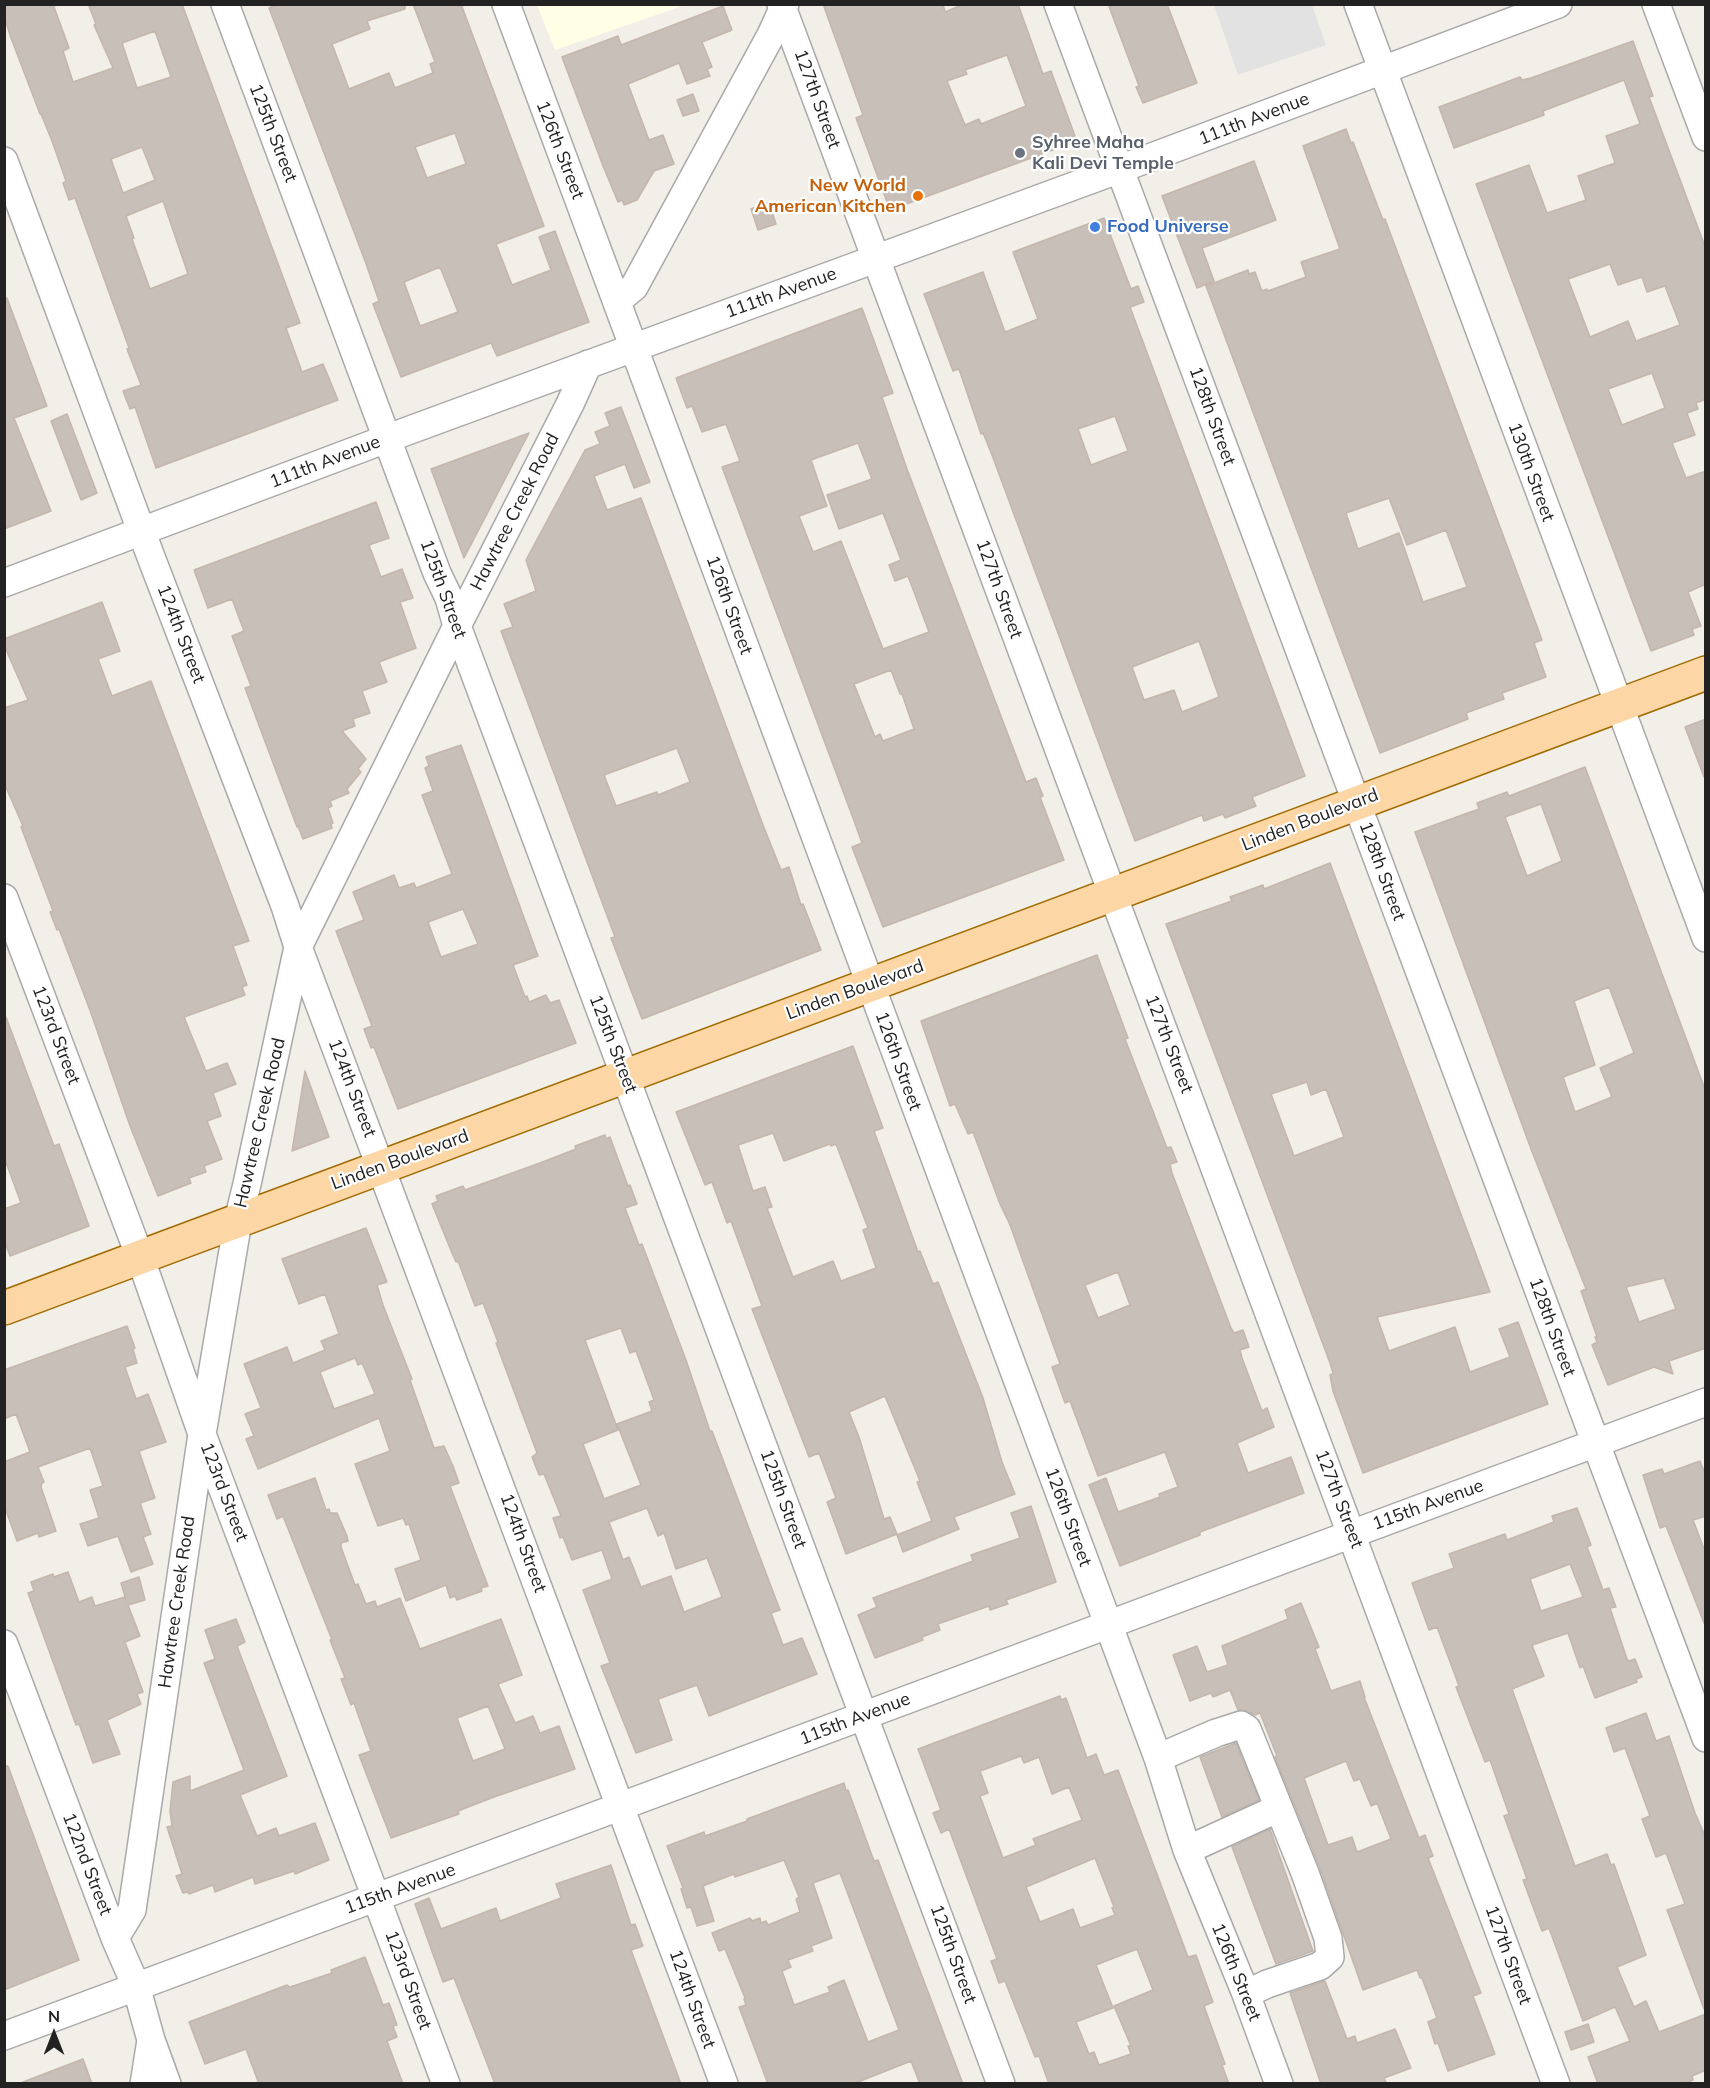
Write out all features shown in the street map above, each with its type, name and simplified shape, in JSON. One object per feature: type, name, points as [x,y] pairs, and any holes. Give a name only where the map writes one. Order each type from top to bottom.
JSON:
[{"type":"main road","name":"Linden Boulevard","points":[[4,1308],[1706,673]]},
{"type":"street","name":"125th Street","points":[[225,4],[437,573],[449,598],[457,626],[1001,2084]]},
{"type":"street","name":"126th Street","points":[[506,4],[1158,1758],[1187,1850],[1246,1994],[1279,2084]]},
{"type":"street","name":"128th Street","points":[[1058,4],[1706,1738]]},
{"type":"street","name":"130th Street","points":[[1358,4],[1706,938]]},
{"type":"street","name":"111th Avenue","points":[[4,583],[387,438],[1120,169],[1558,4]]},
{"type":"street","points":[[1656,4],[1706,137]]},
{"type":"street","points":[[618,302],[634,287],[765,45],[783,6]]},
{"type":"street","name":"127th Street","points":[[783,6],[1556,2084]]},
{"type":"street","name":"124th Street","points":[[4,161],[285,906],[298,947],[724,2084]]},
{"type":"street","name":"Hawtree Creek Road","points":[[115,1938],[132,1910],[202,1434],[238,1221],[248,1184],[298,947],[588,364]]},
{"type":"street","name":"123rd Street","points":[[4,898],[140,1257],[202,1434],[446,2084]]},
{"type":"street","name":"115th Avenue","points":[[4,2036],[1706,1402]]},
{"type":"street","name":"122nd Street","points":[[4,1644],[115,1938],[136,1986],[151,2040],[168,2084]]},
{"type":"street","points":[[1158,1758],[1216,1733],[1241,1725],[1247,1729],[1328,1938],[1330,1957],[1320,1966],[1267,1984],[1246,1994]]},
{"type":"street","points":[[1187,1850],[1279,1808]]},
{"type":"street","points":[[144,2084],[151,2040]]},
{"type":"shaded area","points":[[537,5],[685,5],[555,50]]},
{"type":"shaded area","points":[[1214,5],[1312,5],[1326,45],[1238,75]]},
{"type":"building","points":[[4,4],[53,4],[69,48],[63,51],[73,82],[113,68],[94,25],[96,24],[88,4],[182,4],[300,323],[286,328],[302,372],[323,364],[338,400],[156,468],[135,407],[130,409],[123,391],[141,385],[127,349],[129,348],[75,198],[69,200],[63,183],[66,181],[52,141],[4,16]],"holes":[[[155,31],[171,77],[137,88],[122,43]],[[142,147],[155,180],[123,193],[111,159]],[[163,201],[188,274],[150,289],[126,216]]]},
{"type":"building","points":[[278,4],[405,4],[405,9],[367,21],[370,29],[332,44],[349,89],[389,73],[395,88],[433,73],[430,64],[435,62],[413,4],[461,4],[544,226],[496,244],[512,285],[551,270],[539,237],[555,231],[589,322],[497,356],[491,343],[401,377],[373,304],[379,301],[365,261],[269,8]],"holes":[[[455,133],[466,164],[427,178],[415,147]],[[440,267],[458,312],[420,326],[404,282]]]},
{"type":"building","points":[[823,4],[943,4],[945,12],[964,4],[1018,4],[1043,74],[1051,71],[1075,136],[1072,143],[890,210],[856,118],[863,115]],"holes":[[[1007,55],[1026,106],[981,124],[979,119],[965,125],[947,81],[967,74],[965,70]]]},
{"type":"building","points":[[1108,4],[1167,4],[1197,83],[1143,103],[1136,87],[1139,86]]},
{"type":"building","points":[[723,6],[732,30],[702,42],[712,67],[707,69],[710,76],[687,84],[679,63],[628,84],[649,140],[663,135],[674,164],[654,171],[637,200],[624,205],[622,200],[618,202],[562,57],[618,36],[621,45]]},
{"type":"building","points":[[1633,41],[1653,96],[1649,97],[1706,249],[1706,399],[1696,403],[1698,409],[1687,413],[1695,435],[1672,443],[1686,478],[1706,471],[1706,584],[1688,592],[1701,626],[1692,629],[1694,635],[1651,651],[1476,184],[1529,165],[1547,213],[1586,200],[1578,176],[1615,163],[1606,136],[1640,124],[1624,80],[1543,111],[1544,115],[1454,148],[1439,107],[1520,77],[1522,80]],"holes":[[[1610,264],[1618,285],[1642,277],[1647,292],[1665,286],[1680,325],[1636,341],[1628,321],[1590,337],[1568,279]],[[1652,373],[1665,408],[1622,425],[1608,389]]]},
{"type":"building","points":[[693,94],[699,111],[683,116],[677,100]]},
{"type":"building","points":[[1346,129],[1351,143],[1353,142],[1383,220],[1385,219],[1542,640],[1534,643],[1546,677],[1502,693],[1504,699],[1466,713],[1468,719],[1380,753],[1206,286],[1248,270],[1249,274],[1255,272],[1262,291],[1267,289],[1268,291],[1306,277],[1301,262],[1340,249],[1303,146]],"holes":[[[1389,498],[1407,545],[1446,530],[1467,587],[1423,602],[1399,533],[1358,549],[1346,513]]]},
{"type":"building","points":[[1254,161],[1276,220],[1202,248],[1214,281],[1197,288],[1162,196]]},
{"type":"building","points":[[769,202],[776,224],[758,230],[751,209]]},
{"type":"building","points":[[1104,218],[1131,289],[1138,286],[1144,302],[1130,307],[1305,776],[1252,797],[1256,806],[1225,818],[1223,814],[1204,821],[1202,815],[1135,841],[992,455],[983,433],[981,434],[959,369],[953,371],[924,294],[983,272],[1005,332],[1038,319],[1013,252]],"holes":[[[1115,416],[1128,451],[1091,465],[1078,429]],[[1199,641],[1219,697],[1182,712],[1174,690],[1144,700],[1132,667]]]},
{"type":"building","points":[[4,298],[7,298],[47,406],[14,418],[51,511],[4,529]]},
{"type":"building","points":[[862,308],[893,393],[882,397],[907,469],[1026,782],[1036,778],[1043,796],[1040,797],[1064,860],[883,927],[852,847],[862,843],[722,467],[740,461],[726,424],[702,432],[692,406],[687,408],[676,378]],"holes":[[[858,443],[872,479],[827,495],[839,529],[883,513],[901,560],[889,565],[895,581],[908,576],[929,632],[883,649],[841,541],[813,552],[799,516],[827,506],[811,460]],[[891,670],[914,729],[883,741],[880,734],[875,737],[854,684]]]},
{"type":"building","points":[[621,407],[650,482],[634,488],[625,464],[594,476],[607,510],[641,498],[763,825],[781,870],[789,867],[801,905],[803,904],[821,950],[642,1019],[611,938],[615,937],[501,631],[513,627],[504,604],[536,591],[526,560],[585,450],[600,444],[595,432],[610,426],[605,413]],"holes":[[[677,748],[690,782],[658,795],[657,792],[616,806],[604,775]]]},
{"type":"building","points":[[67,414],[97,493],[81,500],[51,421]]},
{"type":"building","points":[[529,433],[489,510],[464,558],[431,469]]},
{"type":"building","points":[[376,502],[389,538],[369,545],[381,577],[402,569],[413,598],[400,602],[416,648],[379,662],[387,682],[362,691],[370,713],[353,719],[355,726],[342,731],[366,759],[358,769],[361,772],[347,789],[349,793],[330,801],[332,806],[328,808],[333,823],[332,828],[303,839],[245,688],[251,686],[232,636],[244,631],[232,599],[208,608],[194,570]]},
{"type":"building","points":[[102,602],[120,651],[98,659],[112,696],[151,681],[249,941],[233,946],[247,985],[242,987],[245,995],[184,1017],[206,1071],[227,1063],[236,1084],[213,1093],[221,1116],[207,1121],[222,1159],[204,1166],[206,1172],[189,1178],[191,1183],[158,1196],[130,1126],[91,1013],[59,929],[57,930],[50,912],[53,911],[21,827],[23,826],[4,783],[4,708],[28,700],[4,645],[4,639]]},
{"type":"building","points":[[1706,719],[1706,777],[1704,777],[1685,727]]},
{"type":"building","points":[[461,745],[538,956],[513,965],[525,997],[527,996],[529,1002],[546,995],[550,1003],[559,1000],[576,1043],[398,1109],[374,1047],[371,1048],[364,1029],[372,1026],[336,931],[364,920],[353,892],[394,875],[399,888],[414,883],[416,888],[452,874],[422,795],[433,791],[425,768],[429,766],[426,757]],"holes":[[[463,909],[478,944],[441,957],[428,922]]]},
{"type":"building","points":[[1585,767],[1706,1092],[1706,1348],[1669,1361],[1673,1374],[1654,1367],[1608,1385],[1592,1345],[1597,1342],[1595,1337],[1597,1337],[1581,1291],[1586,1289],[1531,1149],[1415,832],[1479,809],[1477,803],[1507,792],[1509,796]],"holes":[[[1541,804],[1562,861],[1527,876],[1505,817]],[[1609,987],[1634,1053],[1600,1068],[1612,1097],[1575,1112],[1563,1077],[1595,1065],[1574,1001]],[[1664,1278],[1676,1309],[1639,1322],[1626,1287]]]},
{"type":"building","points":[[1330,863],[1490,1292],[1377,1317],[1389,1351],[1455,1327],[1470,1372],[1510,1357],[1499,1329],[1518,1322],[1548,1404],[1363,1473],[1333,1391],[1330,1375],[1333,1373],[1330,1363],[1166,924],[1232,901],[1230,897],[1263,885],[1264,889]],"holes":[[[1307,1082],[1311,1095],[1326,1089],[1344,1137],[1294,1156],[1271,1094]]]},
{"type":"building","points":[[1097,955],[1128,1038],[1125,1039],[1167,1148],[1171,1147],[1177,1162],[1170,1164],[1172,1173],[1231,1328],[1234,1333],[1243,1330],[1249,1347],[1240,1350],[1242,1358],[1262,1411],[1267,1408],[1274,1427],[1237,1443],[1248,1473],[1291,1457],[1304,1493],[1200,1532],[1200,1535],[1120,1566],[1089,1485],[1106,1478],[1118,1512],[1160,1497],[1159,1494],[1178,1487],[1165,1452],[1098,1476],[1070,1401],[1065,1403],[1052,1367],[1060,1364],[1010,1225],[973,1132],[968,1134],[955,1104],[950,1106],[921,1021]],"holes":[[[1118,1272],[1130,1305],[1098,1318],[1085,1285]]]},
{"type":"building","points":[[4,1017],[6,1017],[54,1146],[59,1144],[89,1226],[10,1256],[4,1240],[4,1209],[21,1203],[4,1157]]},
{"type":"building","points":[[853,1046],[883,1128],[874,1131],[918,1252],[920,1251],[933,1284],[938,1282],[983,1398],[1002,1462],[1015,1494],[954,1517],[959,1529],[903,1552],[897,1535],[932,1521],[917,1482],[920,1481],[885,1396],[849,1412],[884,1519],[890,1517],[897,1534],[846,1554],[827,1502],[836,1498],[819,1453],[809,1457],[752,1309],[762,1306],[731,1221],[727,1223],[712,1182],[705,1185],[676,1112]],"holes":[[[773,1133],[784,1161],[830,1144],[831,1146],[836,1144],[868,1228],[863,1230],[876,1268],[841,1281],[833,1261],[793,1277],[767,1208],[772,1207],[765,1187],[753,1191],[738,1145]]]},
{"type":"building","points":[[305,1071],[329,1137],[292,1151]]},
{"type":"building","points":[[605,1135],[606,1139],[610,1137],[637,1204],[625,1208],[639,1245],[642,1244],[710,1431],[712,1431],[780,1610],[771,1613],[783,1645],[802,1638],[817,1674],[709,1716],[697,1685],[658,1699],[672,1740],[636,1753],[601,1666],[610,1663],[583,1590],[612,1579],[602,1550],[572,1560],[563,1537],[560,1538],[553,1518],[561,1516],[544,1474],[539,1475],[532,1457],[537,1453],[496,1343],[498,1342],[483,1303],[475,1306],[458,1261],[456,1262],[432,1204],[438,1201],[436,1196],[463,1186],[465,1190],[576,1149],[575,1146]],"holes":[[[621,1328],[630,1353],[636,1351],[654,1400],[649,1402],[652,1411],[617,1424],[641,1485],[604,1499],[583,1444],[618,1430],[585,1340]],[[647,1508],[658,1536],[664,1533],[676,1569],[707,1558],[722,1597],[684,1612],[671,1576],[641,1587],[629,1557],[623,1560],[609,1522]]]},
{"type":"building","points":[[366,1228],[387,1282],[377,1285],[383,1305],[412,1379],[410,1380],[434,1448],[444,1446],[459,1483],[450,1486],[488,1586],[481,1588],[482,1591],[457,1600],[455,1596],[450,1598],[446,1585],[406,1601],[395,1569],[421,1560],[409,1524],[406,1525],[403,1518],[378,1526],[355,1464],[390,1451],[379,1418],[258,1469],[246,1439],[254,1436],[245,1414],[261,1408],[244,1364],[287,1347],[293,1363],[325,1350],[321,1341],[339,1334],[325,1294],[299,1304],[282,1259]],"holes":[[[355,1358],[358,1365],[362,1363],[375,1394],[334,1409],[320,1372]]]},
{"type":"building","points":[[127,1326],[135,1348],[133,1349],[137,1363],[125,1367],[136,1399],[148,1394],[166,1442],[139,1451],[155,1498],[140,1503],[151,1534],[143,1537],[153,1564],[131,1572],[118,1536],[88,1546],[80,1524],[99,1518],[90,1490],[103,1486],[90,1448],[38,1467],[44,1482],[41,1487],[56,1531],[39,1537],[38,1533],[17,1541],[4,1505],[4,1462],[30,1452],[16,1414],[4,1419],[4,1370]]},
{"type":"building","points":[[1700,1461],[1706,1476],[1706,1516],[1693,1520],[1706,1554],[1706,1623],[1704,1623],[1666,1526],[1660,1528],[1643,1475],[1662,1469],[1664,1474]]},
{"type":"building","points":[[315,1478],[326,1510],[329,1509],[330,1513],[337,1513],[347,1536],[348,1541],[341,1543],[341,1547],[355,1585],[358,1584],[366,1604],[375,1601],[377,1607],[400,1598],[420,1649],[501,1619],[522,1675],[498,1684],[515,1723],[533,1716],[540,1733],[559,1726],[575,1769],[494,1797],[458,1811],[459,1814],[391,1838],[359,1755],[371,1751],[354,1703],[351,1705],[341,1679],[345,1678],[330,1640],[332,1640],[283,1516],[277,1519],[268,1495]],"holes":[[[488,1706],[505,1749],[473,1761],[457,1718]]]},
{"type":"building","points":[[1031,1506],[1056,1582],[1006,1600],[1008,1604],[990,1610],[989,1606],[938,1624],[940,1630],[922,1637],[923,1640],[875,1658],[858,1615],[877,1607],[873,1598],[973,1561],[971,1555],[1020,1538],[1011,1513]]},
{"type":"building","points":[[1577,1508],[1591,1545],[1587,1547],[1603,1590],[1609,1588],[1616,1607],[1610,1608],[1627,1659],[1629,1661],[1635,1659],[1642,1677],[1636,1679],[1637,1682],[1595,1698],[1583,1666],[1580,1668],[1568,1633],[1532,1645],[1544,1676],[1512,1689],[1575,1866],[1607,1854],[1611,1865],[1614,1864],[1646,1955],[1617,1967],[1634,2007],[1646,2001],[1659,2032],[1706,2014],[1706,2070],[1692,2076],[1693,2080],[1683,2084],[1598,2084],[1588,2057],[1630,2041],[1615,2007],[1583,2021],[1549,1928],[1542,1931],[1523,1880],[1527,1879],[1504,1816],[1509,1814],[1490,1760],[1485,1762],[1456,1687],[1459,1686],[1437,1627],[1429,1630],[1412,1583],[1454,1568],[1449,1554],[1505,1534],[1507,1540],[1554,1522],[1552,1516]],"holes":[[[1570,1564],[1583,1597],[1541,1611],[1530,1579]]]},
{"type":"building","points":[[68,1572],[79,1602],[92,1597],[95,1606],[125,1597],[126,1600],[121,1583],[139,1577],[145,1600],[128,1605],[140,1636],[125,1642],[143,1692],[137,1694],[141,1704],[107,1720],[120,1754],[93,1763],[79,1724],[76,1725],[28,1593],[34,1591],[31,1582],[53,1574],[54,1577]]},
{"type":"building","points":[[1301,1603],[1319,1647],[1315,1649],[1331,1691],[1360,1681],[1364,1697],[1419,1838],[1425,1835],[1433,1856],[1428,1858],[1481,1993],[1473,1996],[1495,2054],[1448,2071],[1438,2043],[1435,2044],[1428,2022],[1437,2018],[1417,1970],[1363,1990],[1320,1868],[1275,1757],[1277,1756],[1260,1713],[1255,1715],[1238,1710],[1230,1690],[1213,1697],[1211,1693],[1190,1701],[1173,1655],[1197,1646],[1207,1672],[1228,1665],[1222,1646],[1288,1619],[1285,1610]],"holes":[[[1346,1761],[1354,1781],[1360,1779],[1371,1806],[1377,1803],[1391,1839],[1357,1852],[1352,1837],[1328,1845],[1304,1778]]]},
{"type":"building","points":[[236,1619],[245,1642],[237,1646],[287,1776],[240,1795],[257,1836],[276,1828],[279,1836],[315,1823],[329,1860],[295,1874],[294,1871],[255,1884],[253,1877],[215,1892],[213,1885],[189,1894],[188,1892],[183,1893],[176,1876],[182,1874],[167,1827],[172,1826],[170,1811],[173,1782],[190,1776],[190,1791],[244,1770],[204,1663],[215,1659],[205,1630]]},
{"type":"building","points":[[1060,1696],[1061,1700],[1066,1698],[1087,1758],[1096,1754],[1104,1775],[1118,1770],[1188,1957],[1196,1955],[1213,2002],[1204,2006],[1225,2064],[1222,2065],[1229,2084],[1049,2084],[1039,2056],[1035,2057],[1005,1981],[999,1983],[991,1961],[997,1959],[949,1829],[941,1833],[933,1813],[941,1810],[918,1749]],"holes":[[[1021,1756],[1024,1763],[1039,1757],[1052,1794],[1069,1787],[1082,1820],[1033,1839],[1036,1845],[1003,1858],[980,1796],[988,1793],[980,1771]],[[1095,1858],[1115,1915],[1080,1928],[1073,1909],[1040,1922],[1026,1887]],[[1137,1949],[1153,1990],[1114,2006],[1131,2046],[1128,2046],[1131,2054],[1099,2065],[1094,2052],[1089,2054],[1076,2022],[1113,2008],[1096,1965]]]},
{"type":"building","points":[[1646,1713],[1656,1741],[1669,1736],[1695,1813],[1706,1838],[1706,2009],[1704,2009],[1667,1910],[1685,1904],[1666,1853],[1656,1857],[1642,1819],[1650,1816],[1625,1748],[1614,1752],[1606,1728]]},
{"type":"building","points":[[1236,1743],[1259,1800],[1222,1817],[1200,1757]]},
{"type":"building","points":[[4,1766],[8,1766],[79,1960],[4,1990]]},
{"type":"building","points":[[844,1783],[874,1861],[878,1860],[963,2084],[920,2084],[911,2061],[853,2084],[768,2084],[739,2007],[746,2005],[745,1998],[725,1949],[719,1951],[712,1933],[750,1918],[752,1921],[760,1918],[761,1923],[766,1921],[768,1925],[800,1912],[796,1899],[799,1897],[784,1860],[735,1877],[734,1874],[703,1886],[714,1921],[697,1926],[691,1907],[687,1908],[681,1889],[683,1888],[667,1846],[704,1832],[705,1836],[747,1821],[747,1819]],"holes":[[[840,1873],[899,2030],[868,2042],[844,1980],[828,1987],[830,1992],[794,2005],[782,1971],[791,1967],[788,1960],[813,1951],[811,1946],[832,1938],[813,1883]]]},
{"type":"building","points":[[1270,1829],[1313,1951],[1276,1964],[1232,1847]]},
{"type":"building","points":[[611,1865],[631,1925],[635,1924],[643,1946],[631,1950],[681,2084],[495,2084],[454,1978],[443,1982],[415,1904],[429,1898],[441,1929],[496,1908],[500,1921],[561,1898],[556,1884]]},
{"type":"building","points":[[365,1957],[383,2005],[389,2003],[397,2025],[393,2026],[397,2037],[387,2041],[403,2084],[259,2084],[246,2049],[205,2064],[189,2022],[287,1985],[290,1987],[332,1973],[331,1970]]},
{"type":"building","points":[[1325,1981],[1347,2039],[1355,2036],[1357,2043],[1395,2029],[1411,2068],[1384,2078],[1387,2084],[1321,2084],[1290,1993]]},
{"type":"building","points":[[1588,2024],[1594,2042],[1571,2050],[1565,2032]]},
{"type":"building","points":[[83,2059],[92,2084],[24,2084],[23,2082]]},
{"type":"place","name":"Syhree Maha Kali Devi Temple","points":[[1020,153]]},
{"type":"place","name":"New World American Kitchen","points":[[918,196]]},
{"type":"place","name":"Food Universe","points":[[1095,227]]}]
